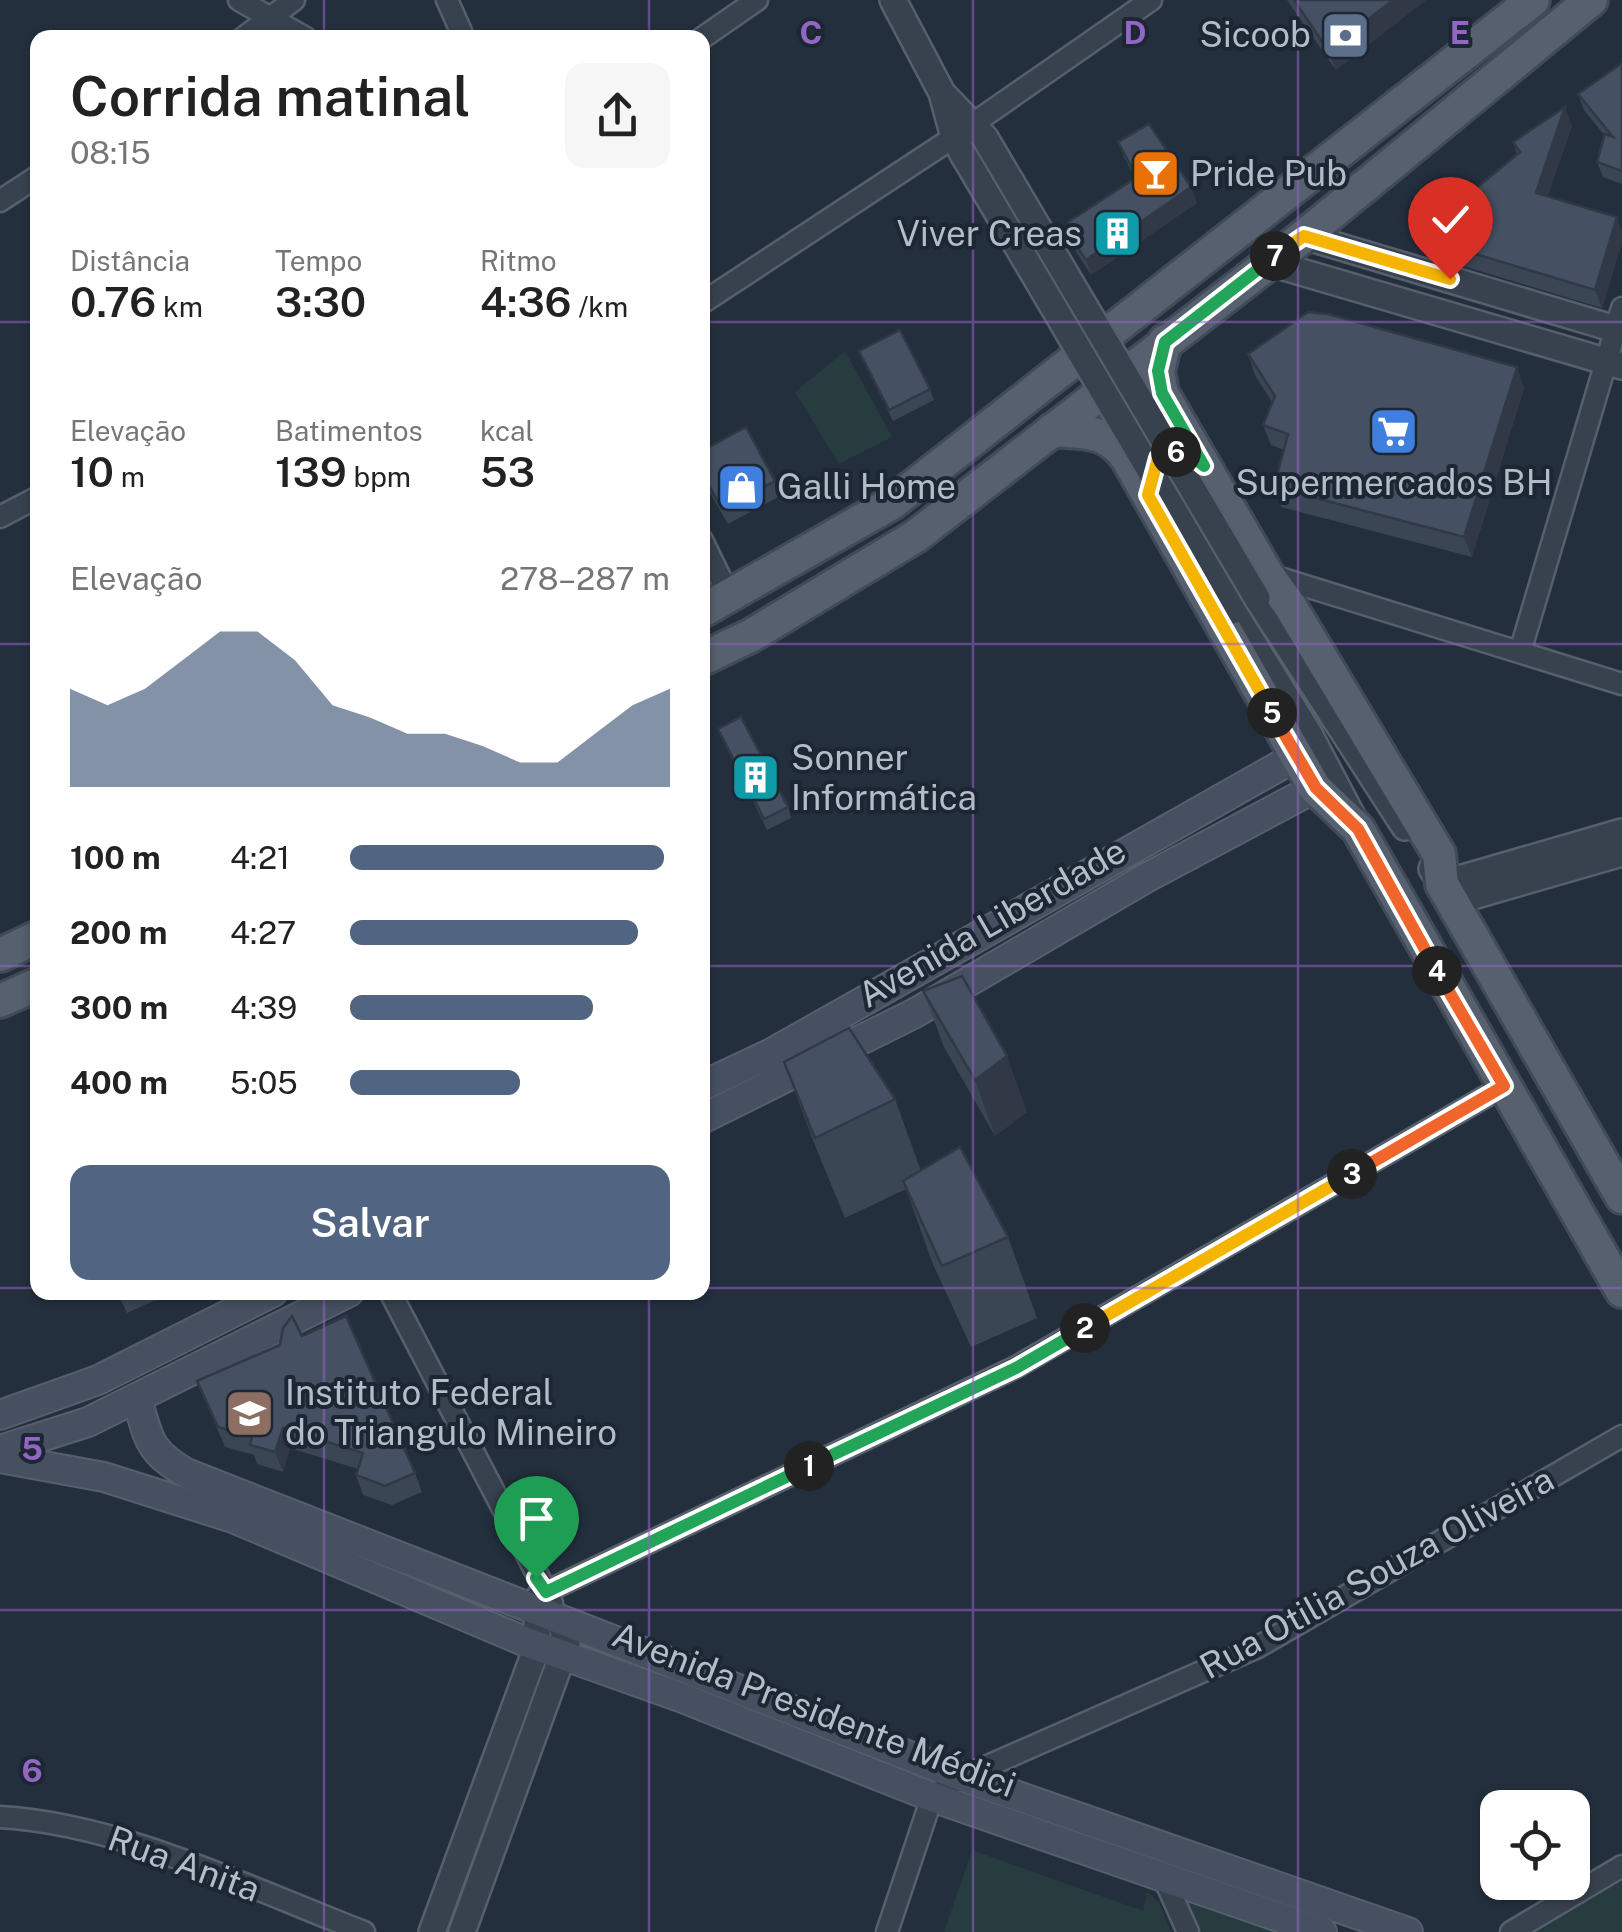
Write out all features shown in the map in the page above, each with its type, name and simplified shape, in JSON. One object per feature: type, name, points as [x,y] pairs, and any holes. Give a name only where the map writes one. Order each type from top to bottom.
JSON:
[{"type":"main road","points":[[710,655],[916,536],[1304,236],[1591,0]]},
{"type":"main road","points":[[716,604],[892,503],[1527,2]]},
{"type":"main road","points":[[1165,342],[1158,371],[1162,393],[1204,466],[1262,586],[1290,606],[1439,854],[1447,893],[1622,1197]]},
{"type":"main road","points":[[1052,430],[1106,436],[1115,442],[1316,788],[1358,829],[1622,1291]]},
{"type":"main road","points":[[1148,495],[1154,466],[1163,454],[1180,452],[1204,466]]},
{"type":"main road","name":"Avenida Liberdade","points":[[710,1082],[772,1053],[1297,756]]},
{"type":"main road","name":"Avenida Liberdade","points":[[710,1115],[915,1013],[1146,878],[1316,788]]},
{"type":"main road","points":[[0,955],[30,941]]},
{"type":"main road","points":[[960,946],[978,976]]},
{"type":"main road","points":[[0,1001],[30,988]]},
{"type":"main road","points":[[0,1415],[98,1380],[256,1300]]},
{"type":"main road","points":[[0,1450],[88,1422],[333,1300]]},
{"type":"main road","name":"Avenida Presidente Médici","points":[[136,1398],[159,1457],[186,1473],[543,1599],[963,1777],[1408,1932]]},
{"type":"main road","name":"Avenida Presidente Médici","points":[[0,1458],[104,1477],[233,1518],[550,1651],[680,1697],[932,1797],[1322,1932]]},
{"type":"street","points":[[239,0],[292,30]]},
{"type":"street","points":[[255,30],[294,0]]},
{"type":"street","points":[[446,0],[460,30]]},
{"type":"street","points":[[710,32],[757,0]]},
{"type":"street","points":[[893,0],[1233,611],[1309,734],[1358,829]]},
{"type":"street","points":[[710,297],[969,138],[1151,0]]},
{"type":"street","points":[[969,138],[1262,586],[1520,652],[1622,684]]},
{"type":"street","points":[[0,202],[30,181]]},
{"type":"street","points":[[1304,236],[1620,323],[1614,364],[1520,652]]},
{"type":"street","points":[[1267,262],[1614,364]]},
{"type":"street","points":[[1440,312],[1450,279]]},
{"type":"street","points":[[0,517],[30,501]]},
{"type":"street","points":[[710,577],[716,604]]},
{"type":"street","points":[[1447,893],[1622,832]]},
{"type":"street","points":[[1447,893],[1622,853]]},
{"type":"street","points":[[543,1599],[1016,1368],[1504,1086]]},
{"type":"street","points":[[392,1300],[543,1599],[550,1651],[462,1932]]},
{"type":"street","name":"Rua Otilia Souza Oliveira","points":[[932,1797],[963,1777],[1258,1647],[1622,1436]]},
{"type":"street","points":[[432,1932],[550,1651]]},
{"type":"street","points":[[886,1932],[932,1797]]},
{"type":"street","name":"Rua Anita","points":[[0,1817],[41,1819],[115,1836],[364,1932]]},
{"type":"street","points":[[1511,1932],[1622,1866]]},
{"type":"street","points":[[1163,1876],[1188,1932]]},
{"type":"green space","points":[[845,351],[892,437],[839,464],[795,392]]},
{"type":"green space","points":[[972,1850],[1143,1911],[1147,1892],[1159,1902],[1171,1932],[944,1932]]},
{"type":"green space","points":[[1622,1881],[1622,1932],[1534,1932],[1590,1900]]},
{"type":"green space","points":[[1177,1887],[1296,1932],[1198,1932]]},
{"type":"building","points":[[1294,0],[1393,0],[1328,50]]},
{"type":"building","points":[[1622,63],[1622,171],[1597,162],[1605,134],[1613,137],[1578,94]]},
{"type":"building","points":[[1565,107],[1536,193],[1617,217],[1595,290],[1439,243],[1428,228],[1520,152],[1513,142]]},
{"type":"building","points":[[1149,124],[1191,187],[1086,260],[1066,230],[1071,227],[1068,222],[1137,177],[1118,142]]},
{"type":"building","name":"Supermercados BH","points":[[1308,312],[1328,314],[1517,367],[1464,537],[1274,487],[1288,434],[1263,425],[1275,396],[1248,354]]},
{"type":"building","points":[[900,330],[930,389],[889,410],[859,351]]},
{"type":"building","name":"Galli Home","points":[[746,427],[775,481],[722,509],[710,487],[710,447]]},
{"type":"building","name":"Sonner Informática","points":[[741,717],[788,807],[764,819],[718,729]]},
{"type":"building","points":[[962,976],[1007,1056],[975,1080],[923,991]]},
{"type":"building","points":[[849,1028],[895,1099],[815,1138],[784,1062]]},
{"type":"building","points":[[960,1147],[1008,1237],[942,1266],[903,1181]]},
{"type":"building","name":"Instituto Federal do Triangulo Mineiro","points":[[292,1316],[302,1336],[346,1316],[415,1473],[385,1486],[356,1475],[363,1453],[283,1428],[275,1452],[250,1445],[252,1437],[218,1427],[197,1381],[280,1345],[283,1328]]},
{"type":"place","name":"Sicoob","points":[[1346,35]]},
{"type":"place","name":"Pride Pub","points":[[1155,174]]},
{"type":"place","name":"Viver Creas","points":[[1117,234]]},
{"type":"place","name":"Supermercados BH","points":[[1394,431]]},
{"type":"place","name":"Galli Home","points":[[742,487]]},
{"type":"place","name":"Sonner Informática","points":[[756,778]]},
{"type":"place","name":"Instituto Federal do Triangulo Mineiro","points":[[250,1413]]},
{"type":"route","points":[[536,1578],[546,1592],[1016,1368],[1504,1086],[1358,829],[1316,788],[1148,495],[1154,466],[1163,454],[1180,452],[1204,466],[1162,393],[1158,371],[1165,342],[1267,262],[1304,236],[1450,279]]}]
